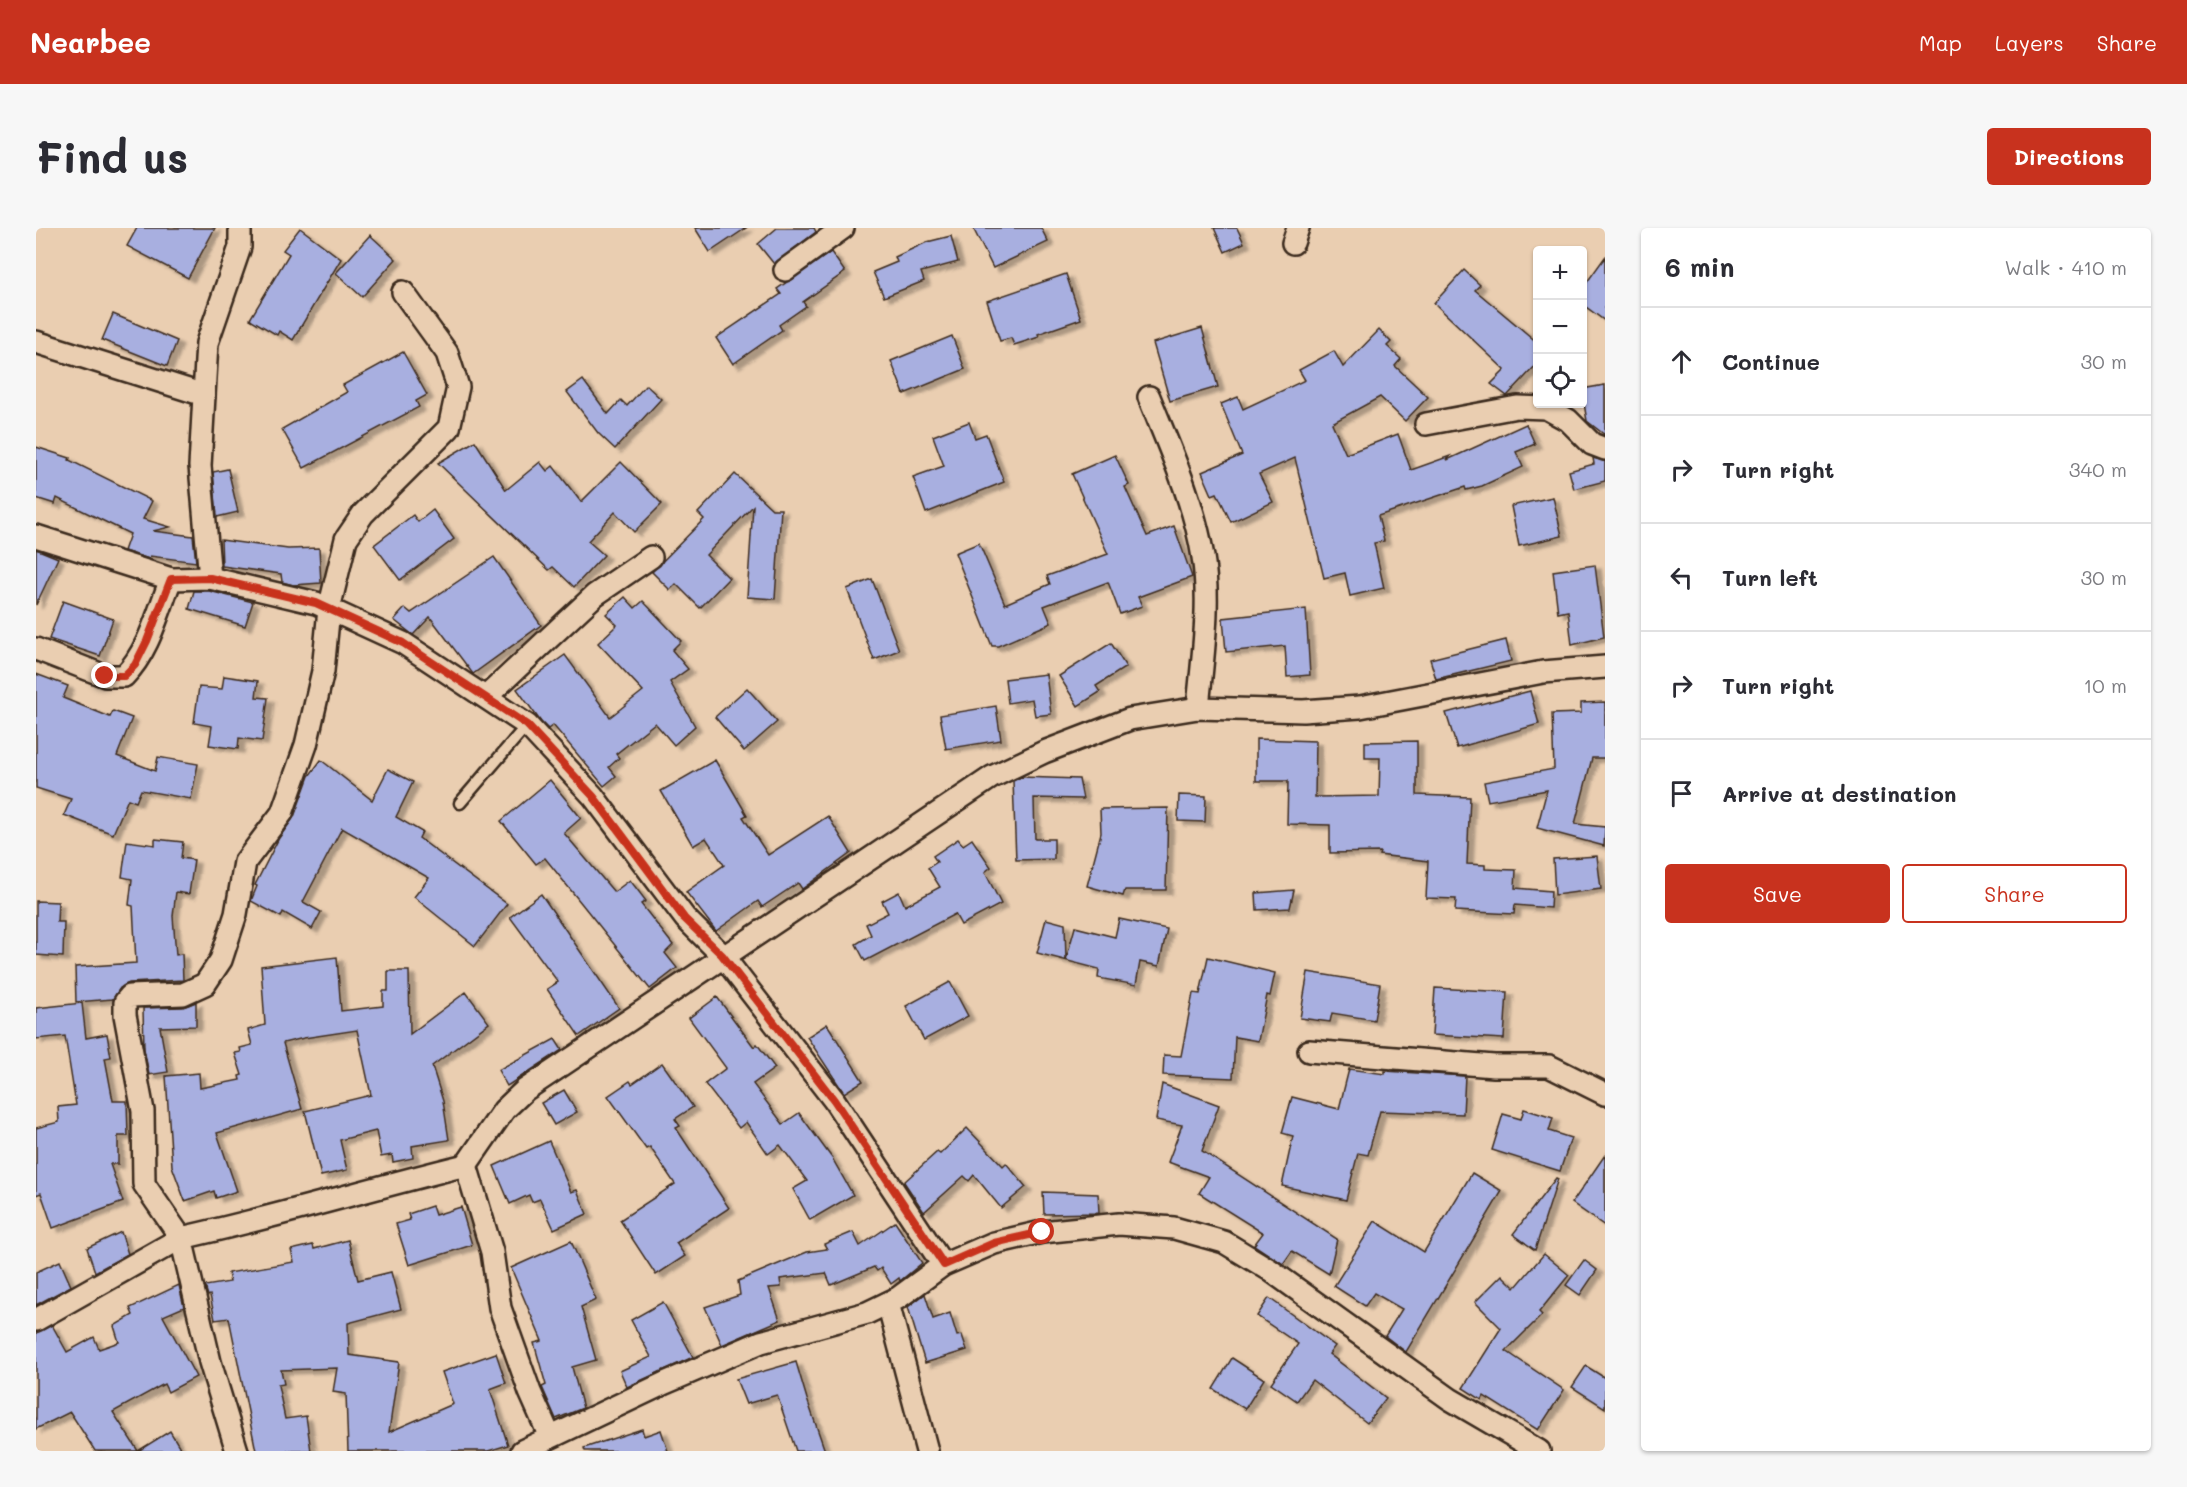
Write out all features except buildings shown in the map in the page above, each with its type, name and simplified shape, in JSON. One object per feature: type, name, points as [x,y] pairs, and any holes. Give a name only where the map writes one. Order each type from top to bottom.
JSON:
[{"type":"street","points":[[210,578],[200,466],[207,342],[240,247],[240,228]]},
{"type":"street","points":[[785,270],[843,228]]},
{"type":"street","points":[[232,1449],[181,1238],[144,1184],[143,1111],[125,1002],[130,996],[183,994],[205,984],[222,960],[236,914],[245,862],[282,813],[306,745],[323,671],[329,609],[346,539],[363,514],[448,428],[458,387],[447,353],[403,292]]},
{"type":"street","points":[[36,342],[204,395]]},
{"type":"street","points":[[1149,397],[1180,473],[1203,558],[1205,630],[1198,708]]},
{"type":"street","points":[[1426,424],[1517,407],[1546,408],[1568,420],[1592,444],[1605,449]]},
{"type":"street","points":[[36,536],[171,579],[210,578],[316,603],[403,643],[527,725],[593,796],[684,918],[722,955],[834,1100],[944,1265]]},
{"type":"street","points":[[486,697],[595,595],[651,557]]},
{"type":"street","points":[[36,650],[105,676],[124,676],[135,665],[147,641],[171,579]]},
{"type":"street","points":[[36,1320],[181,1238],[244,1225],[360,1191],[466,1165],[504,1110],[525,1090],[722,955],[992,777],[1044,752],[1130,719],[1198,708],[1303,711],[1360,707],[1543,672],[1605,667]]},
{"type":"street","points":[[1309,1051],[1494,1066],[1549,1066],[1605,1094]]},
{"type":"street","points":[[466,1165],[492,1252],[500,1308],[530,1392],[550,1437]]},
{"type":"street","points":[[522,1451],[665,1383],[761,1342],[867,1313],[888,1303],[944,1265],[1004,1241],[1042,1232],[1119,1224],[1174,1228],[1224,1242],[1270,1270],[1450,1399],[1539,1451]]},
{"type":"street","points":[[888,1303],[927,1451]]},
{"type":"lane","points":[[460,803],[527,725]]},
{"type":"route","points":[[105,676],[124,676],[135,665],[147,641],[171,579],[210,578],[316,603],[403,643],[527,725],[593,796],[684,918],[722,955],[834,1100],[944,1265],[994,1243],[1042,1232]]}]
